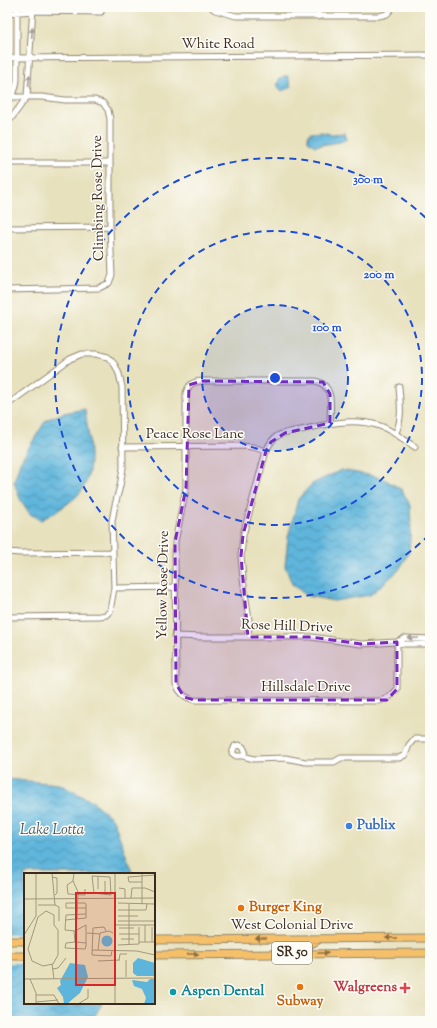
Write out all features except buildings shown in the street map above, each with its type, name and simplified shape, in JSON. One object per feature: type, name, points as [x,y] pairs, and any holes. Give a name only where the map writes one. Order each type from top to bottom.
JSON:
[{"type":"highway","points":[[285,954],[307,946],[320,938]]},
{"type":"highway","name":"West Colonial Drive","points":[[155,940],[430,938]]},
{"type":"highway","points":[[7,941],[24,941]]},
{"type":"highway","name":"West Colonial Drive","points":[[155,955],[430,953]]},
{"type":"highway","points":[[7,956],[24,956]]},
{"type":"street","points":[[7,13],[17,10],[33,9],[101,12],[101,7]]},
{"type":"street","points":[[210,7],[236,16],[318,17],[379,16],[387,14],[393,7]]},
{"type":"street","points":[[318,7],[318,17]]},
{"type":"street","points":[[7,124],[27,97],[33,9]]},
{"type":"street","points":[[7,102],[16,88],[17,80],[17,10]]},
{"type":"street","name":"White Road","points":[[7,58],[430,55]]},
{"type":"street","name":"Climbing Rose Drive","points":[[7,290],[99,288],[109,283],[112,275],[110,227],[110,119],[108,110],[103,102],[94,100],[10,97]]},
{"type":"street","points":[[7,162],[110,162]]},
{"type":"street","points":[[7,228],[110,227]]},
{"type":"street","points":[[7,405],[70,358],[82,354],[96,354],[108,357],[115,365],[122,387],[123,468],[112,521],[114,588],[110,611],[106,615],[100,616],[7,616]]},
{"type":"street","name":"Yellow Rose Drive","points":[[175,678],[175,542],[186,488],[186,393],[189,385],[194,382],[316,380],[323,382],[330,394],[330,423]]},
{"type":"street","points":[[395,434],[399,428],[400,420],[399,387]]},
{"type":"street","points":[[248,637],[249,620],[241,556],[243,535],[266,451],[271,442],[277,436],[285,433],[330,423],[364,422],[379,426],[415,447]]},
{"type":"street","name":"Peace Rose Lane","points":[[122,447],[242,446],[253,447],[266,451]]},
{"type":"street","points":[[7,552],[113,552]]},
{"type":"street","points":[[114,588],[176,587]]},
{"type":"street","name":"Rose Hill Drive","points":[[175,636],[311,637],[361,644],[397,642],[404,644],[430,644]]},
{"type":"street","name":"Rose Hill Drive","points":[[397,642],[405,638],[430,638]]},
{"type":"street","name":"Hillsdale Drive","points":[[175,678],[176,684],[184,697],[194,700],[387,700],[397,689],[397,642]]},
{"type":"street","points":[[243,756],[254,759],[286,758],[306,762],[334,762],[342,758],[399,758],[405,755],[409,745],[414,739],[430,739]]},
{"type":"highlighted area","points":[[202,381],[323,382],[330,394],[330,423],[285,433],[271,442],[266,451],[243,535],[241,556],[248,637],[311,637],[361,644],[397,642],[397,689],[387,700],[194,700],[184,697],[176,684],[175,542],[186,488],[189,385]]},
{"type":"water","points":[[284,76],[288,76],[291,87],[282,91],[278,87],[278,83]]},
{"type":"water","points":[[322,132],[330,134],[345,133],[347,139],[340,142],[315,146],[308,141],[310,133]]},
{"type":"water","points":[[85,409],[90,454],[88,477],[77,496],[60,509],[41,520],[30,514],[20,499],[14,482],[20,462],[46,420],[63,413]]},
{"type":"water","points":[[341,470],[374,476],[386,480],[402,490],[410,505],[411,525],[409,552],[399,570],[370,595],[334,601],[307,596],[292,584],[285,566],[288,537],[298,499],[312,484]]},
{"type":"water","name":"Lake Lotta","points":[[7,779],[59,784],[93,802],[113,819],[133,873],[24,873],[24,1004],[101,1004],[92,1021],[7,1021]]},
{"type":"pier","points":[[24,933],[24,963],[7,963],[7,934]]},
{"type":"place","name":"Publix","points":[[349,826]]},
{"type":"place","name":"Burger King","points":[[241,908]]},
{"type":"place","name":"Subway","points":[[300,987]]},
{"type":"place","name":"Walgreens","points":[[405,988]]},
{"type":"place","name":"Aspen Dental","points":[[173,992]]}]
